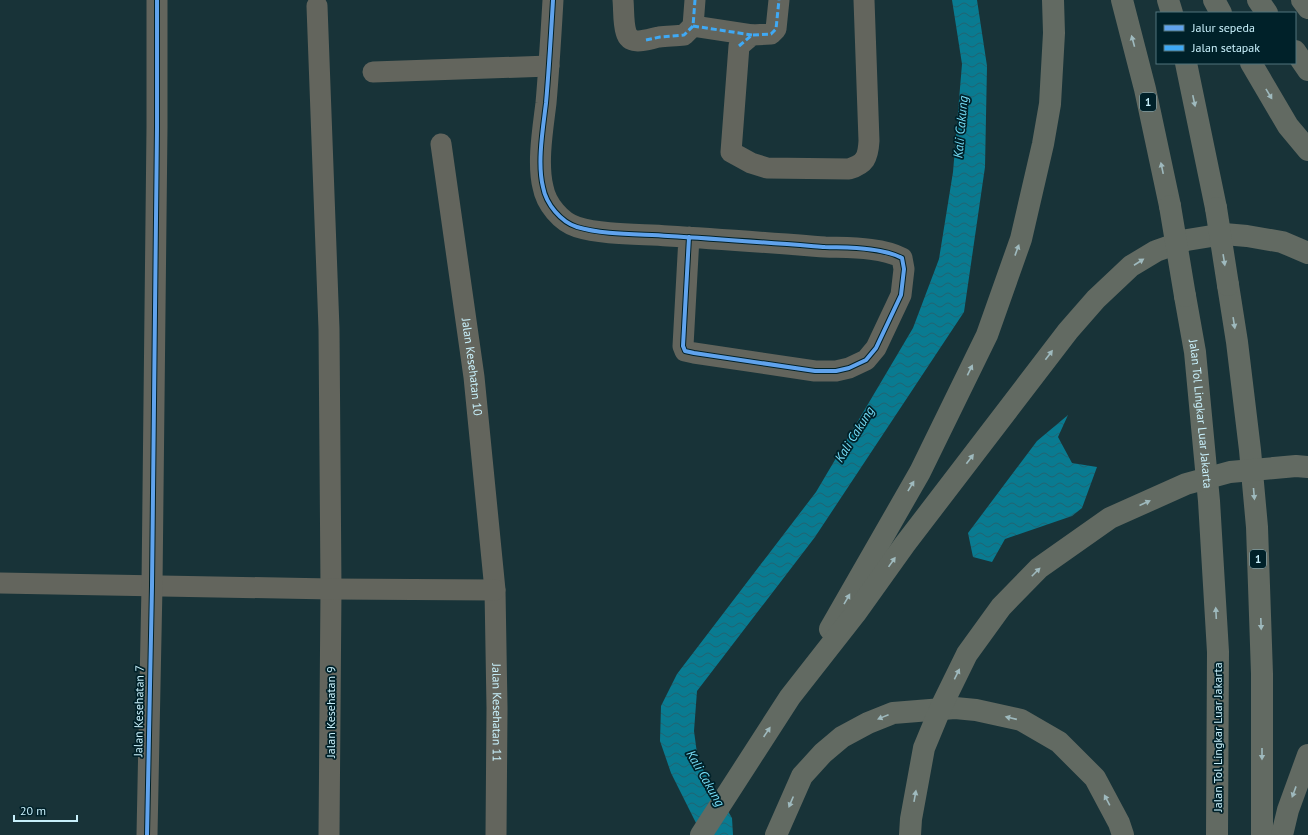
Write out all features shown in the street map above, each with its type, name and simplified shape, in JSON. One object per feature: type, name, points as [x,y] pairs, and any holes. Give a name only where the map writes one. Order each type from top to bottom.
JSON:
[{"type":"highway","points":[[701,835],[792,694],[920,472],[987,335],[1021,239],[1044,144],[1050,104],[1054,34],[1053,0]]},
{"type":"highway","name":"Jalan Tol Lingkar Luar Jakarta","points":[[1122,0],[1145,89],[1170,206],[1195,352],[1208,493],[1218,644],[1217,835]]},
{"type":"highway","points":[[1168,0],[1172,12]]},
{"type":"highway","points":[[1214,0],[1220,12]]},
{"type":"highway","points":[[1258,0],[1266,12]]},
{"type":"highway","points":[[1302,0],[1308,8]]},
{"type":"highway","points":[[1296,53],[1308,70]]},
{"type":"highway","name":"1","points":[[1186,64],[1216,208],[1237,342],[1248,435],[1257,527],[1262,674],[1262,835]]},
{"type":"highway","points":[[1252,64],[1288,126],[1308,150]]},
{"type":"highway","points":[[792,694],[855,614],[905,544],[1068,331],[1096,299],[1131,266],[1156,251],[1188,240],[1224,234],[1282,242],[1308,253]]},
{"type":"highway","points":[[910,835],[911,819],[924,748],[967,654],[1001,608],[1039,568],[1110,518],[1186,484],[1230,472],[1296,466],[1308,467]]},
{"type":"highway","points":[[776,835],[802,776],[823,753],[842,737],[868,723],[893,713],[955,708],[976,710],[1021,720],[1059,742],[1095,778],[1119,823],[1123,835]]},
{"type":"highway","points":[[1282,835],[1288,810],[1308,756]]},
{"type":"street","name":"Jalan Kesehatan 7","points":[[147,835],[152,586],[157,0]]},
{"type":"street","points":[[553,0],[541,169],[543,188],[550,205],[562,218],[576,226],[595,231],[689,237],[857,249],[893,253],[902,258],[904,269],[901,295],[876,348],[866,360],[842,370],[815,371],[685,351],[683,346],[689,237]]},
{"type":"street","points":[[623,0],[626,32],[631,40],[646,40],[684,35],[693,26],[695,0]]},
{"type":"street","points":[[693,26],[745,41],[771,34],[776,29],[779,0]]},
{"type":"street","points":[[745,41],[731,152],[751,163],[767,168],[849,169],[855,167],[861,164],[866,158],[869,141],[864,0]]},
{"type":"street","name":"Jalan Kesehatan 9","points":[[317,6],[329,329],[331,589],[330,835]]},
{"type":"street","points":[[373,72],[549,66]]},
{"type":"street","name":"Jalan Kesehatan 10","points":[[441,144],[474,377],[495,590]]},
{"type":"street","points":[[0,583],[331,589],[495,590]]},
{"type":"street","name":"Jalan Kesehatan 11","points":[[495,590],[497,708],[496,835]]},
{"type":"water","name":"Kali Cakung","points":[[952,0],[977,0],[987,66],[985,167],[964,312],[815,537],[697,691],[694,731],[698,761],[732,818],[733,835],[702,835],[671,773],[660,741],[661,706],[677,674],[816,492],[913,328],[939,259],[953,172],[962,64]]},
{"type":"water","points":[[1068,415],[1058,437],[1072,463],[1097,467],[1082,508],[1072,516],[1005,539],[992,562],[973,557],[968,533],[1037,441]]},
{"type":"marked path","points":[[646,40],[684,35],[693,26],[695,0]]},
{"type":"marked path","points":[[739,46],[752,35],[771,34],[776,29],[779,0]]},
{"type":"marked path","points":[[693,26],[752,35]]},
{"type":"cycle path","points":[[147,835],[152,586],[157,0]]},
{"type":"cycle path","points":[[553,0],[547,90],[541,145],[541,178],[547,200],[560,217],[571,225],[598,232],[622,234],[657,235],[707,238],[854,248],[894,254],[902,258],[904,269],[901,295],[876,348],[866,360],[849,368],[836,371],[815,371],[685,351],[683,346],[689,237]]}]
